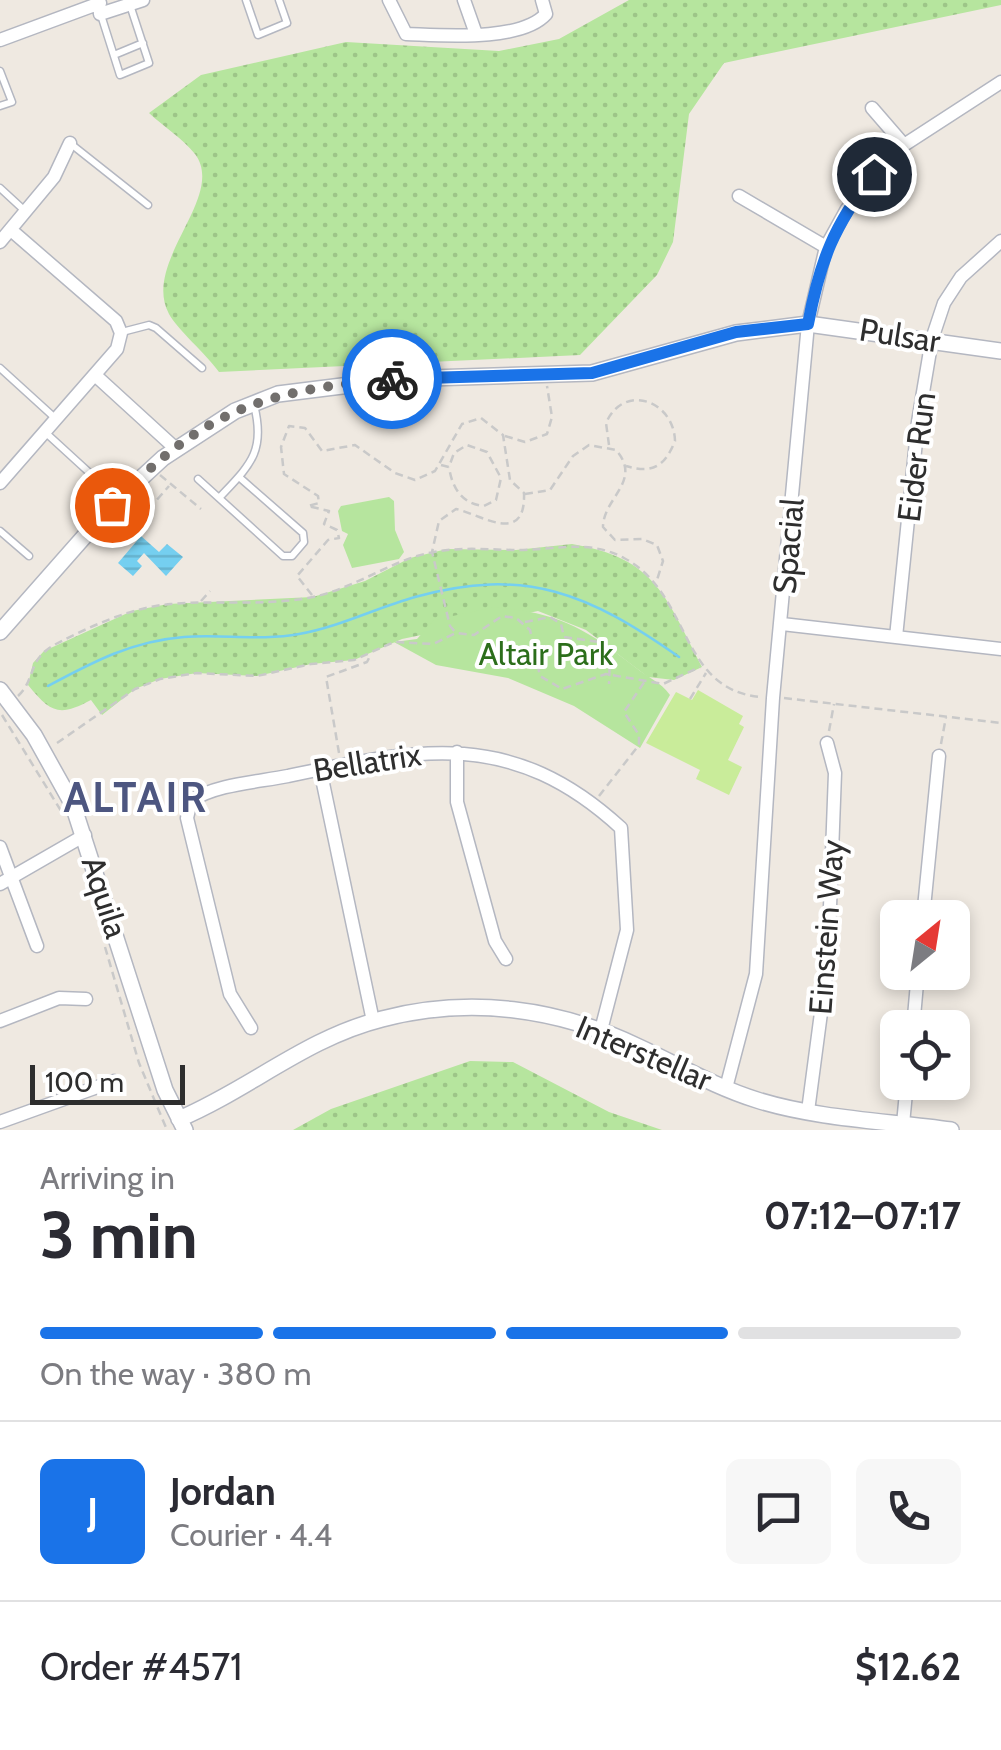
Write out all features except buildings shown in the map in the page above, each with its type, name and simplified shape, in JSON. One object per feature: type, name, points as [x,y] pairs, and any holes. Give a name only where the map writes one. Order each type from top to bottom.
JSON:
[{"type":"street","points":[[389,0],[406,34],[513,30],[544,7]]},
{"type":"street","points":[[464,0],[476,34]]},
{"type":"street","points":[[0,40],[100,6],[137,2]]},
{"type":"street","name":"Spacial","points":[[726,1088],[756,974],[808,324],[826,246],[847,208],[904,145],[1001,82]]},
{"type":"street","points":[[872,108],[904,145]]},
{"type":"street","points":[[0,242],[54,177],[70,143]]},
{"type":"street","points":[[739,196],[826,246]]},
{"type":"street","points":[[0,483],[117,349],[121,333],[116,322],[11,230]]},
{"type":"street","name":"Eider Run","points":[[896,637],[918,422],[932,340],[944,303],[961,277],[1001,241]]},
{"type":"street","name":"Pulsar","points":[[0,632],[152,467],[175,448],[278,394],[342,384],[592,373],[736,332],[808,324],[1001,352]]},
{"type":"street","points":[[94,375],[175,448]]},
{"type":"street","points":[[782,624],[1001,649]]},
{"type":"street","name":"Aquila","points":[[8,694],[55,769],[177,1126]]},
{"type":"street","name":"Einstein Way","points":[[808,1111],[828,960],[836,773],[827,743]]},
{"type":"street","name":"Bellatrix","points":[[251,1028],[230,994],[186,809],[198,796],[424,750],[493,757],[530,769],[594,803],[621,828],[627,894],[621,962],[601,1030]]},
{"type":"street","points":[[456,752],[457,802],[495,941],[506,959]]},
{"type":"street","points":[[925,900],[939,756]]},
{"type":"street","points":[[320,769],[373,1021]]},
{"type":"street","points":[[6,881],[80,838]]},
{"type":"street","points":[[0,848],[6,881],[37,946]]},
{"type":"street","points":[[0,1020],[58,998],[86,999]]},
{"type":"street","name":"Interstellar","points":[[177,1126],[321,1039],[416,1011],[484,1006],[540,1013],[601,1030],[726,1088],[808,1111],[951,1130]]},
{"type":"street","points":[[0,1122],[114,1080]]},
{"type":"street","points":[[903,1124],[905,1100]]},
{"type":"lane","points":[[246,0],[258,35],[287,23],[278,0]]},
{"type":"lane","points":[[100,6],[120,75],[150,63],[137,2]]},
{"type":"lane","points":[[114,54],[143,43]]},
{"type":"lane","points":[[0,71],[12,102],[0,106]]},
{"type":"lane","points":[[70,143],[148,205]]},
{"type":"lane","points":[[0,188],[26,212]]},
{"type":"lane","points":[[121,333],[138,326],[156,328],[202,368]]},
{"type":"lane","points":[[0,368],[56,418]]},
{"type":"lane","points":[[219,498],[240,476],[258,448],[260,430],[254,404]]},
{"type":"lane","points":[[45,432],[93,476]]},
{"type":"lane","points":[[198,480],[284,556],[292,556],[304,542],[302,533],[240,476]]},
{"type":"lane","points":[[0,531],[29,556]]},
{"type":"path","points":[[313,597],[297,576],[328,540],[339,538],[337,530],[324,524],[328,511],[308,506],[319,503],[318,496],[284,474],[280,446],[289,426],[305,428],[322,451],[348,444],[363,448],[407,479],[421,480],[439,465],[452,435],[469,420],[481,418],[493,423],[504,435],[526,442],[547,434],[552,417],[546,376]]},
{"type":"path","points":[[633,399],[649,401],[669,416],[675,441],[661,465],[648,470],[625,465],[609,446],[606,423],[619,404],[633,399]]},
{"type":"path","points":[[504,435],[513,485],[524,494],[538,495],[550,490],[582,450],[609,446]]},
{"type":"path","points":[[473,446],[492,457],[501,474],[496,500],[474,504],[458,493],[449,467],[454,452],[473,446]]},
{"type":"path","points":[[439,465],[449,467]]},
{"type":"path","points":[[625,465],[624,486],[604,516],[603,527],[615,540],[642,538],[657,545],[663,562],[656,583]]},
{"type":"path","points":[[152,467],[201,510]]},
{"type":"path","points":[[501,474],[510,474]]},
{"type":"path","points":[[140,518],[171,484]]},
{"type":"path","points":[[456,632],[448,616],[431,541],[443,514],[456,509],[494,525],[506,524],[520,514],[524,494]]},
{"type":"path","points":[[470,514],[474,504]]},
{"type":"path","points":[[8,694],[28,685],[32,663],[58,644],[132,612],[200,602],[313,597],[433,555],[572,544],[623,558],[656,583],[678,614],[707,672],[726,689],[767,697]]},
{"type":"path","points":[[200,602],[210,591]]},
{"type":"path","points":[[57,744],[135,690],[160,678],[185,674],[257,676],[311,664],[354,660],[394,642],[441,642],[456,632],[474,635],[502,616],[524,623],[550,617],[561,624],[564,637],[598,642],[610,657],[609,684]]},
{"type":"path","points":[[524,623],[533,636],[537,670],[549,685],[568,689],[612,674],[673,682],[702,666]]},
{"type":"path","points":[[341,764],[326,677],[368,662],[371,653]]},
{"type":"path","points":[[690,699],[707,672]]},
{"type":"path","points":[[594,803],[637,751],[638,735],[624,712],[645,680]]},
{"type":"path","points":[[780,698],[1001,723]]},
{"type":"path","points":[[827,743],[834,703]]},
{"type":"path","points":[[0,712],[57,808],[80,838]]},
{"type":"path","points":[[939,756],[946,716]]},
{"type":"path","points":[[103,942],[140,1063],[177,1126]]},
{"type":"green space","points":[[629,0],[1001,0],[1001,5],[724,63],[689,114],[673,242],[657,275],[580,355],[219,372],[173,320],[163,294],[166,273],[193,210],[202,171],[190,148],[149,113],[201,75],[346,42],[499,51],[559,39]]},
{"type":"green space","points":[[389,497],[394,501],[395,530],[404,552],[399,559],[352,568],[343,545],[348,534],[342,531],[338,511],[341,506]]},
{"type":"green space","points":[[572,544],[601,550],[641,571],[667,601],[702,667],[674,680],[648,677],[586,630],[538,611],[402,639],[354,660],[311,664],[257,676],[197,673],[160,679],[135,689],[102,715],[91,700],[71,709],[50,707],[28,685],[33,663],[44,651],[132,611],[168,604],[313,597],[365,581],[410,558],[447,549],[516,550]]},
{"type":"green space","name":"Altair Park","points":[[495,607],[537,613],[571,625],[662,686],[670,695],[640,748],[574,706],[508,678],[436,665],[394,642],[417,639],[434,620]]},
{"type":"green space","points":[[698,690],[743,716],[739,724],[744,727],[728,760],[742,767],[729,795],[696,779],[700,770],[646,743],[676,692],[692,700]]},
{"type":"green space","points":[[470,1061],[513,1062],[609,1112],[662,1130],[293,1130],[331,1109]]},
{"type":"water","points":[[141,536],[159,552],[167,544],[183,557],[166,576],[144,553],[137,561],[142,566],[133,576],[118,563]]},
{"type":"waterway","points":[[48,686],[97,661],[147,643],[184,637],[299,634],[415,597],[490,584],[524,586],[585,602],[679,657]]},
{"type":"way so far","points":[[112,505],[175,448],[235,411],[278,394],[323,385],[392,379]]},
{"type":"district","name":"ALTAIR","points":[[136,797]]},
{"type":"route","points":[[392,379],[592,373],[736,332],[808,324],[826,246],[847,208],[874,174]]}]
